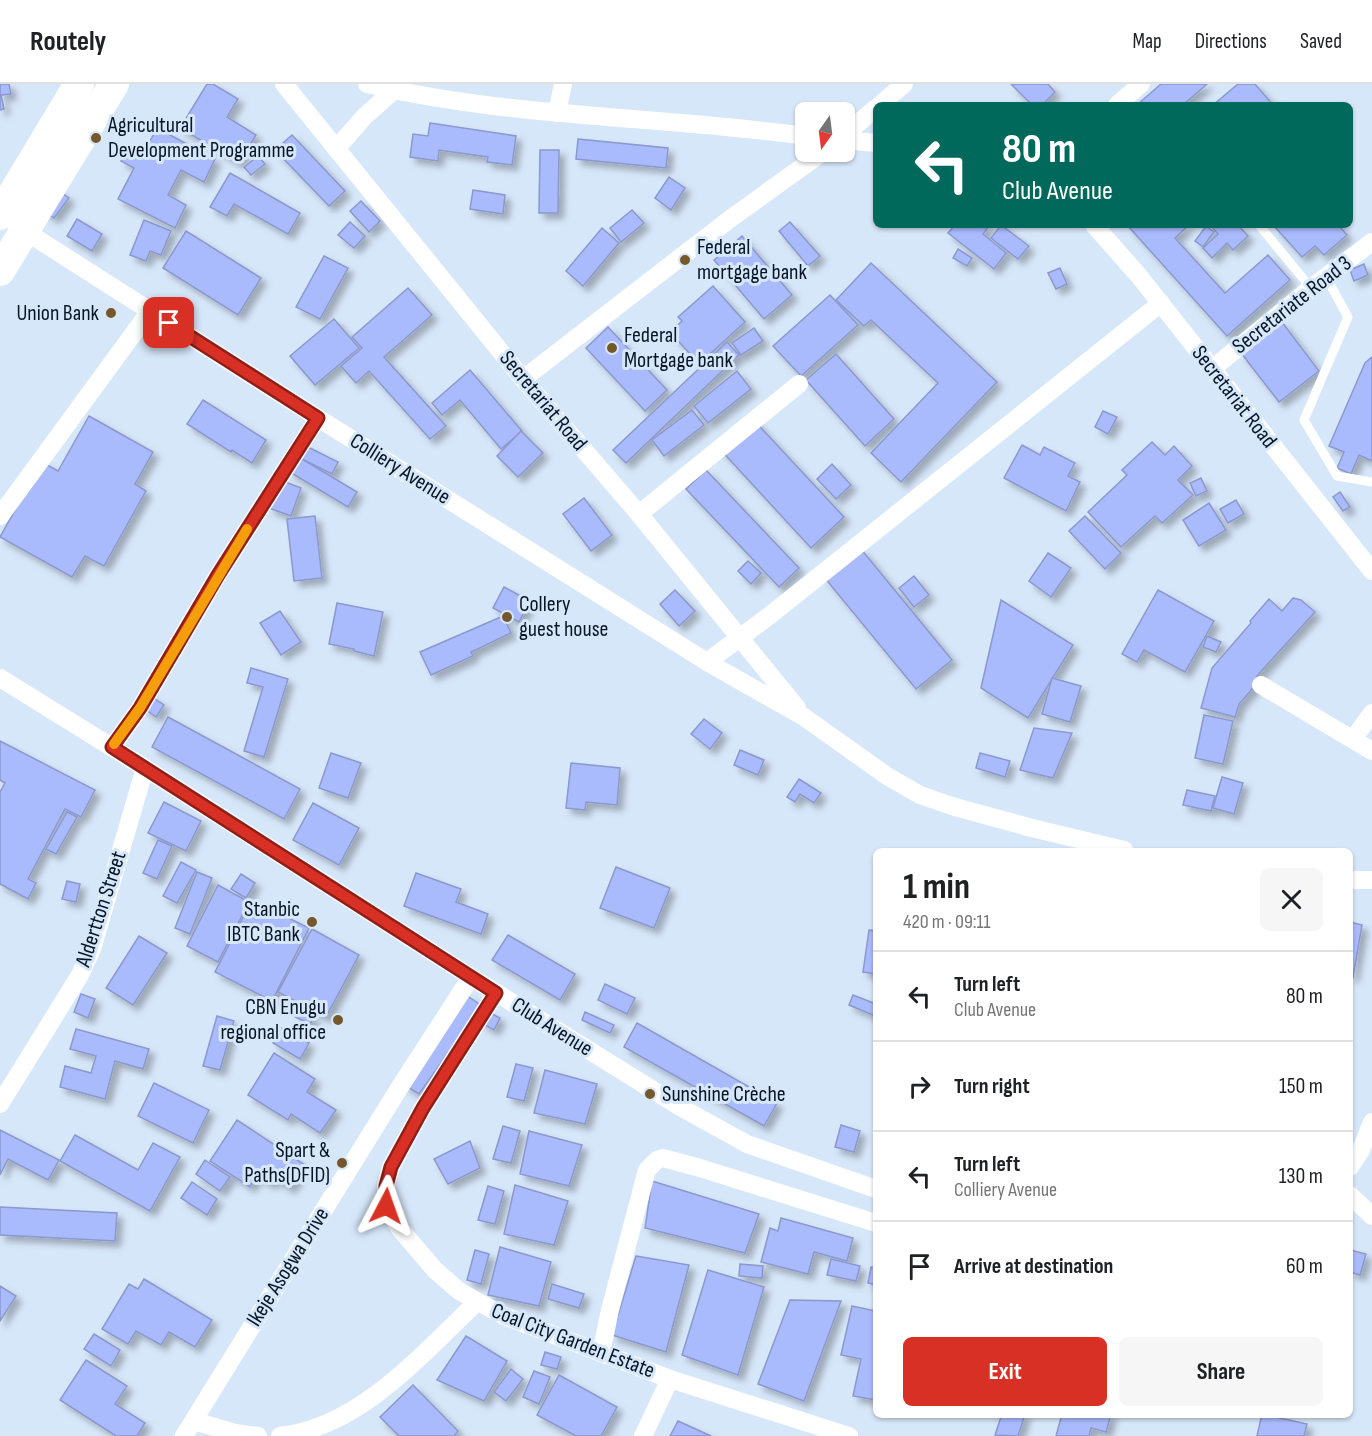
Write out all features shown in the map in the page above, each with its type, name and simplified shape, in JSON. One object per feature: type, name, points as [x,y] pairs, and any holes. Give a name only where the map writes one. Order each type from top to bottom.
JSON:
[{"type":"main road","points":[[0,215],[79,84]]},
{"type":"main road","points":[[0,271],[114,84]]},
{"type":"street","name":"Secretariat Road","points":[[284,84],[523,379],[639,514],[804,717]]},
{"type":"street","points":[[367,84],[394,90],[557,113],[795,134]]},
{"type":"street","points":[[557,113],[563,84]]},
{"type":"street","points":[[883,102],[904,84]]},
{"type":"street","points":[[1120,102],[1141,84]]},
{"type":"street","points":[[336,149],[364,117],[394,90]]},
{"type":"street","points":[[855,126],[873,111]]},
{"type":"street","points":[[855,141],[873,143]]},
{"type":"street","points":[[523,379],[730,219],[809,162]]},
{"type":"street","name":"Colliery Avenue","points":[[0,215],[707,662],[804,717]]},
{"type":"street","name":"Secretariat Road","points":[[1097,228],[1161,303],[1372,570]]},
{"type":"street","name":"Secretariate Road 3","points":[[1212,369],[1311,288],[1372,242]]},
{"type":"street","points":[[707,662],[741,638],[1161,303]]},
{"type":"street","points":[[0,516],[150,311]]},
{"type":"street","points":[[639,514],[799,384]]},
{"type":"street","points":[[112,747],[140,708],[218,575],[318,418]]},
{"type":"street","name":"Club Avenue","points":[[0,678],[496,993],[682,1108],[747,1144],[873,1188]]},
{"type":"street","points":[[1261,685],[1372,751]]},
{"type":"street","points":[[1353,739],[1372,713]]},
{"type":"street","points":[[804,717],[887,776],[920,795],[1098,848]]},
{"type":"street","name":"Aldertton Street","points":[[0,1104],[80,975],[92,949],[145,768]]},
{"type":"street","points":[[1353,880],[1372,880]]},
{"type":"street","name":"Ikeje Asogwa Drive","points":[[189,1428],[398,1090],[471,977]]},
{"type":"street","name":"Coal City Garden Estate","points":[[496,993],[417,1118],[391,1167],[385,1197],[386,1206],[400,1229],[435,1270],[459,1291],[501,1315],[670,1378],[849,1436]]},
{"type":"street","points":[[1353,1162],[1361,1150],[1372,1122]]},
{"type":"street","points":[[601,1353],[647,1170],[657,1160],[669,1160],[700,1168],[873,1222]]},
{"type":"street","points":[[1353,1198],[1372,1216]]},
{"type":"street","name":"Coal City Garden Estate","points":[[280,1436],[317,1427],[340,1417],[391,1384],[477,1302]]},
{"type":"street","name":"Coal City Garden Estate","points":[[643,1436],[670,1378]]},
{"type":"street","points":[[189,1428],[258,1436]]},
{"type":"lane","points":[[1261,228],[1311,288]]},
{"type":"lane","points":[[1326,277],[1348,317],[1305,420],[1337,476],[1372,482]]},
{"type":"building","points":[[0,84],[9,84],[11,94],[1,95],[4,109],[0,110]]},
{"type":"building","points":[[207,84],[213,84],[238,99],[227,117],[256,135],[239,163],[180,128]]},
{"type":"building","points":[[1011,84],[1048,84],[1055,92],[1045,102],[1029,102]]},
{"type":"building","points":[[1161,84],[1207,84],[1186,102],[1140,102]]},
{"type":"building","points":[[1238,84],[1255,84],[1270,102],[1217,102]]},
{"type":"building","points":[[430,123],[516,136],[512,165],[487,162],[488,157],[439,150],[438,161],[410,157],[413,134],[428,136]]},
{"type":"building","points":[[157,128],[215,159],[204,182],[181,170],[168,195],[186,205],[175,228],[118,199],[134,168],[121,161],[128,148],[142,156]]},
{"type":"building","points":[[292,135],[345,191],[329,206],[275,150]]},
{"type":"building","points":[[578,139],[668,148],[666,168],[576,159]]},
{"type":"building","points":[[540,150],[559,150],[558,213],[539,213]]},
{"type":"building","points":[[258,156],[265,164],[251,175],[244,167]]},
{"type":"building","points":[[230,173],[300,213],[288,234],[234,204],[227,216],[210,207]]},
{"type":"building","points":[[669,177],[685,188],[671,210],[655,198]]},
{"type":"building","points":[[56,189],[69,198],[54,218],[41,209]]},
{"type":"building","points":[[473,190],[505,195],[503,214],[470,209]]},
{"type":"building","points":[[361,201],[380,221],[369,232],[350,211]]},
{"type":"building","points":[[632,210],[644,223],[621,242],[610,228]]},
{"type":"building","points":[[77,219],[102,234],[92,251],[67,236]]},
{"type":"building","points":[[144,220],[171,231],[161,255],[150,251],[146,261],[130,255]]},
{"type":"building","points":[[350,222],[365,236],[354,248],[338,235]]},
{"type":"building","points":[[790,222],[820,256],[808,266],[779,231]]},
{"type":"building","points":[[602,228],[619,243],[583,286],[566,271]]},
{"type":"building","points":[[952,228],[988,228],[983,234],[1006,253],[994,269],[948,233]]},
{"type":"building","points":[[999,228],[1005,228],[1029,246],[1018,259],[991,238]]},
{"type":"building","points":[[1130,228],[1186,228],[1175,238],[1225,293],[1268,255],[1290,280],[1227,336]]},
{"type":"building","points":[[1205,228],[1214,232],[1203,247],[1195,241]]},
{"type":"building","points":[[1213,228],[1241,228],[1248,236],[1233,250],[1227,243],[1212,258],[1203,248],[1218,234]]},
{"type":"building","points":[[1276,228],[1341,228],[1347,235],[1324,255],[1315,246],[1302,257]]},
{"type":"building","points":[[186,231],[261,278],[238,315],[163,268]]},
{"type":"building","points":[[742,236],[792,295],[764,319],[714,260]]},
{"type":"building","points":[[958,249],[972,258],[967,266],[953,258]]},
{"type":"building","points":[[324,256],[348,268],[320,319],[296,307]]},
{"type":"building","points":[[871,263],[997,382],[901,482],[871,453],[938,383],[871,320],[864,326],[836,300]]},
{"type":"building","points":[[1364,264],[1368,275],[1354,281],[1350,270]]},
{"type":"building","points":[[1060,268],[1067,284],[1056,289],[1048,273]]},
{"type":"building","points":[[713,286],[745,322],[699,364],[670,332],[682,321],[678,317]]},
{"type":"building","points":[[408,288],[432,315],[384,357],[446,426],[430,439],[369,371],[356,383],[341,366],[362,348],[352,337]]},
{"type":"building","points":[[830,295],[858,325],[801,376],[773,346]]},
{"type":"building","points":[[334,319],[359,348],[315,385],[290,356]]},
{"type":"building","points":[[1282,322],[1319,371],[1279,402],[1241,353]]},
{"type":"building","points":[[608,327],[667,390],[645,411],[586,348]]},
{"type":"building","points":[[754,328],[763,341],[741,355],[732,343]]},
{"type":"building","points":[[727,342],[739,355],[626,463],[613,450]]},
{"type":"building","points":[[836,354],[894,419],[865,446],[806,380]]},
{"type":"building","points":[[1372,357],[1372,461],[1359,455],[1351,474],[1337,468],[1344,452],[1329,446],[1365,363]]},
{"type":"building","points":[[470,370],[522,431],[501,449],[460,400],[442,415],[432,403]]},
{"type":"building","points":[[737,371],[751,389],[708,423],[694,406]]},
{"type":"building","points":[[203,400],[266,440],[252,463],[187,424]]},
{"type":"building","points":[[692,410],[704,425],[664,456],[652,440]]},
{"type":"building","points":[[1103,411],[1117,417],[1108,434],[1095,427]]},
{"type":"building","points":[[89,416],[153,452],[135,484],[146,491],[104,566],[85,556],[72,577],[0,537],[42,462],[58,471]]},
{"type":"building","points":[[751,417],[844,517],[811,548],[718,447]]},
{"type":"building","points":[[521,431],[543,453],[518,477],[497,456]]},
{"type":"building","points":[[1152,442],[1165,455],[1174,446],[1192,466],[1178,480],[1193,495],[1162,523],[1155,516],[1121,547],[1088,512],[1127,475],[1122,470]]},
{"type":"building","points":[[1022,445],[1040,455],[1044,447],[1075,463],[1068,476],[1080,482],[1066,511],[1004,478]]},
{"type":"building","points":[[306,446],[338,462],[332,474],[300,458]]},
{"type":"building","points":[[297,456],[357,492],[348,507],[288,471]]},
{"type":"building","points":[[832,464],[851,485],[836,499],[817,479]]},
{"type":"building","points":[[706,470],[799,568],[779,587],[686,489]]},
{"type":"building","points":[[1201,478],[1207,491],[1196,496],[1190,483]]},
{"type":"building","points":[[280,480],[301,488],[291,516],[269,508]]},
{"type":"building","points":[[1340,492],[1350,507],[1343,511],[1333,497]]},
{"type":"building","points":[[584,498],[612,535],[591,551],[563,514]]},
{"type":"building","points":[[1236,500],[1244,514],[1228,523],[1220,509]]},
{"type":"building","points":[[1209,503],[1226,530],[1199,546],[1183,520]]},
{"type":"building","points":[[315,516],[322,578],[294,581],[287,519]]},
{"type":"building","points":[[1085,516],[1121,553],[1105,569],[1069,531]]},
{"type":"building","points":[[861,549],[952,660],[916,689],[824,577]]},
{"type":"building","points":[[1048,553],[1071,568],[1051,597],[1029,581]]},
{"type":"building","points":[[748,561],[761,573],[751,584],[738,571]]},
{"type":"building","points":[[914,576],[929,595],[914,607],[899,588]]},
{"type":"building","points":[[504,587],[530,601],[519,622],[493,608]]},
{"type":"building","points":[[675,590],[695,611],[679,626],[660,604]]},
{"type":"building","points":[[1158,590],[1214,621],[1185,672],[1144,650],[1137,662],[1122,654]]},
{"type":"building","points":[[1293,598],[1301,600],[1315,612],[1257,676],[1253,688],[1239,704],[1235,717],[1201,708],[1212,668],[1251,623],[1250,621],[1269,599],[1282,611]]},
{"type":"building","points":[[1001,600],[1073,645],[1028,718],[981,688]]},
{"type":"building","points":[[337,603],[383,612],[374,656],[329,644]]},
{"type":"building","points":[[280,611],[301,642],[281,655],[260,623]]},
{"type":"building","points":[[503,616],[511,633],[471,652],[473,656],[431,675],[420,652]]},
{"type":"building","points":[[1207,636],[1221,642],[1216,652],[1203,647]]},
{"type":"building","points":[[251,668],[288,679],[264,757],[244,751],[263,687],[247,683]]},
{"type":"building","points":[[1052,678],[1081,686],[1070,722],[1042,714]]},
{"type":"building","points":[[149,695],[164,705],[156,717],[141,706]]},
{"type":"building","points":[[1204,715],[1233,721],[1223,764],[1195,758]]},
{"type":"building","points":[[168,717],[300,789],[284,819],[152,747]]},
{"type":"building","points":[[704,719],[722,733],[710,749],[691,734]]},
{"type":"building","points":[[1034,728],[1072,733],[1053,778],[1020,770]]},
{"type":"building","points":[[0,741],[95,790],[81,817],[65,809],[28,879],[36,883],[28,899],[0,884],[0,792],[5,783],[0,780]]},
{"type":"building","points":[[740,750],[764,760],[758,775],[734,765]]},
{"type":"building","points":[[331,753],[361,763],[348,798],[319,788]]},
{"type":"building","points":[[980,753],[1010,761],[1005,777],[976,768]]},
{"type":"building","points":[[571,763],[620,768],[617,805],[586,802],[585,810],[566,808]]},
{"type":"building","points":[[1222,777],[1243,783],[1234,814],[1213,808]]},
{"type":"building","points":[[799,779],[821,793],[814,803],[800,794],[795,802],[787,797]]},
{"type":"building","points":[[1187,790],[1215,796],[1211,811],[1183,805]]},
{"type":"building","points":[[164,802],[201,821],[186,851],[148,833]]},
{"type":"building","points":[[313,803],[359,828],[339,865],[293,840]]},
{"type":"building","points":[[67,812],[77,817],[56,854],[46,849]]},
{"type":"building","points":[[158,840],[172,846],[157,879],[143,873]]},
{"type":"building","points":[[181,862],[196,870],[177,903],[163,896]]},
{"type":"building","points":[[616,867],[670,888],[654,928],[600,908]]},
{"type":"building","points":[[197,872],[212,878],[190,934],[175,928]]},
{"type":"building","points":[[416,873],[461,889],[456,902],[488,914],[481,934],[404,906]]},
{"type":"building","points":[[241,874],[255,883],[246,898],[231,889]]},
{"type":"building","points":[[67,881],[80,884],[76,902],[62,899]]},
{"type":"building","points":[[218,885],[249,902],[218,962],[187,946]]},
{"type":"building","points":[[252,900],[309,928],[272,1001],[215,972]]},
{"type":"building","points":[[1353,923],[1362,925],[1353,977]]},
{"type":"building","points":[[312,929],[359,955],[326,1017],[278,992]]},
{"type":"building","points":[[869,930],[873,931],[873,974],[863,972]]},
{"type":"building","points":[[508,935],[575,974],[560,1000],[492,960]]},
{"type":"building","points":[[139,936],[167,953],[133,1005],[106,988]]},
{"type":"building","points":[[605,984],[635,998],[627,1014],[598,1000]]},
{"type":"building","points":[[81,994],[95,999],[88,1018],[74,1012]]},
{"type":"building","points":[[466,995],[482,1006],[419,1094],[403,1084]]},
{"type":"building","points":[[853,995],[873,1003],[873,1015],[849,1005]]},
{"type":"building","points":[[299,1009],[314,1017],[310,1024],[295,1017]]},
{"type":"building","points":[[487,1011],[500,1018],[494,1030],[481,1023]]},
{"type":"building","points":[[585,1012],[614,1025],[610,1033],[582,1020]]},
{"type":"building","points":[[217,1016],[234,1021],[220,1070],[203,1066]]},
{"type":"building","points":[[637,1023],[777,1103],[764,1126],[624,1047]]},
{"type":"building","points":[[282,1028],[309,1043],[300,1059],[273,1043]]},
{"type":"building","points":[[76,1029],[149,1049],[143,1069],[115,1061],[105,1099],[60,1087],[65,1066],[91,1073],[96,1056],[70,1049]]},
{"type":"building","points":[[274,1053],[315,1079],[307,1092],[336,1110],[320,1133],[291,1114],[288,1120],[248,1095]]},
{"type":"building","points":[[516,1064],[533,1068],[524,1101],[507,1097]]},
{"type":"building","points":[[545,1070],[597,1084],[585,1124],[534,1113]]},
{"type":"building","points":[[154,1083],[209,1110],[193,1143],[138,1116]]},
{"type":"building","points":[[237,1120],[305,1165],[290,1188],[274,1178],[271,1184],[257,1175],[250,1187],[210,1161]]},
{"type":"building","points":[[841,1125],[860,1131],[854,1152],[835,1147]]},
{"type":"building","points":[[503,1126],[520,1131],[511,1163],[493,1159]]},
{"type":"building","points":[[0,1130],[59,1160],[48,1180],[8,1159],[0,1175]]},
{"type":"building","points":[[529,1131],[582,1145],[569,1186],[520,1174]]},
{"type":"building","points":[[75,1135],[138,1170],[153,1143],[180,1157],[150,1211],[60,1161]]},
{"type":"building","points":[[470,1141],[480,1168],[448,1184],[434,1159]]},
{"type":"building","points":[[205,1160],[230,1177],[220,1191],[196,1174]]},
{"type":"building","points":[[652,1181],[759,1214],[745,1253],[645,1228]]},
{"type":"building","points":[[192,1182],[217,1199],[207,1215],[181,1198]]},
{"type":"building","points":[[515,1185],[568,1201],[554,1245],[504,1234]]},
{"type":"building","points":[[488,1186],[504,1191],[495,1224],[478,1220]]},
{"type":"building","points":[[0,1207],[117,1213],[115,1241],[0,1235]]},
{"type":"building","points":[[781,1218],[853,1238],[847,1261],[814,1252],[808,1274],[761,1262],[770,1228],[778,1231]]},
{"type":"building","points":[[500,1247],[551,1262],[539,1306],[488,1295]]},
{"type":"building","points":[[475,1250],[489,1254],[481,1284],[467,1280]]},
{"type":"building","points":[[1353,1251],[1366,1254],[1360,1275],[1353,1273]]},
{"type":"building","points":[[636,1256],[689,1265],[666,1352],[612,1335]]},
{"type":"building","points":[[831,1259],[860,1266],[856,1281],[827,1275]]},
{"type":"building","points":[[740,1264],[763,1266],[762,1278],[739,1276]]},
{"type":"building","points":[[871,1267],[873,1267],[873,1284],[868,1283]]},
{"type":"building","points":[[708,1270],[764,1287],[738,1375],[682,1355]]},
{"type":"building","points":[[144,1279],[212,1320],[195,1347],[169,1332],[161,1345],[136,1331],[128,1344],[102,1329],[129,1284],[138,1289]]},
{"type":"building","points":[[552,1284],[584,1294],[579,1308],[548,1299]]},
{"type":"building","points":[[0,1286],[16,1296],[0,1321]]},
{"type":"building","points":[[790,1300],[841,1301],[804,1401],[758,1384]]},
{"type":"building","points":[[852,1306],[873,1310],[873,1399],[853,1396],[861,1359],[841,1355]]},
{"type":"building","points":[[94,1334],[120,1350],[111,1366],[84,1349]]},
{"type":"building","points":[[466,1336],[507,1361],[484,1401],[437,1380]]},
{"type":"building","points":[[545,1352],[561,1357],[557,1369],[541,1365]]},
{"type":"building","points":[[86,1360],[127,1386],[115,1404],[145,1423],[137,1436],[116,1436],[60,1400]]},
{"type":"building","points":[[511,1369],[523,1379],[506,1401],[494,1392]]},
{"type":"building","points":[[534,1371],[550,1377],[539,1404],[523,1397]]},
{"type":"building","points":[[559,1375],[617,1407],[601,1436],[576,1436],[537,1415]]},
{"type":"building","points":[[413,1385],[458,1431],[454,1436],[399,1436],[380,1417]]},
{"type":"building","points":[[1001,1418],[1024,1418],[1018,1436],[995,1435]]},
{"type":"building","points":[[1061,1418],[1110,1418],[1106,1432],[1091,1428],[1089,1436],[1056,1436]]},
{"type":"building","points":[[1261,1418],[1280,1418],[1307,1424],[1304,1436],[1257,1436]]},
{"type":"building","points":[[678,1421],[711,1436],[670,1436]]},
{"type":"slow traffic","points":[[114,744],[140,708],[247,529]]},
{"type":"place","name":"Agricultural Development Programme","points":[[96,138]]},
{"type":"place","name":"Federal mortgage bank","points":[[685,260]]},
{"type":"place","name":"Union Bank","points":[[111,313]]},
{"type":"place","name":"Federal Mortgage bank","points":[[612,348]]},
{"type":"place","name":"Collery guest house","points":[[507,617]]},
{"type":"place","name":"Stanbic IBTC Bank","points":[[312,922]]},
{"type":"place","name":"CBN Enugu regional office","points":[[338,1020]]},
{"type":"place","name":"Sunshine Crèche","points":[[650,1094]]},
{"type":"place","name":"Spart & Paths(DFID)","points":[[342,1163]]},
{"type":"route","points":[[169,323],[318,418],[218,575],[140,708],[112,747],[496,993],[423,1108],[391,1167],[386,1186],[386,1206]]}]
